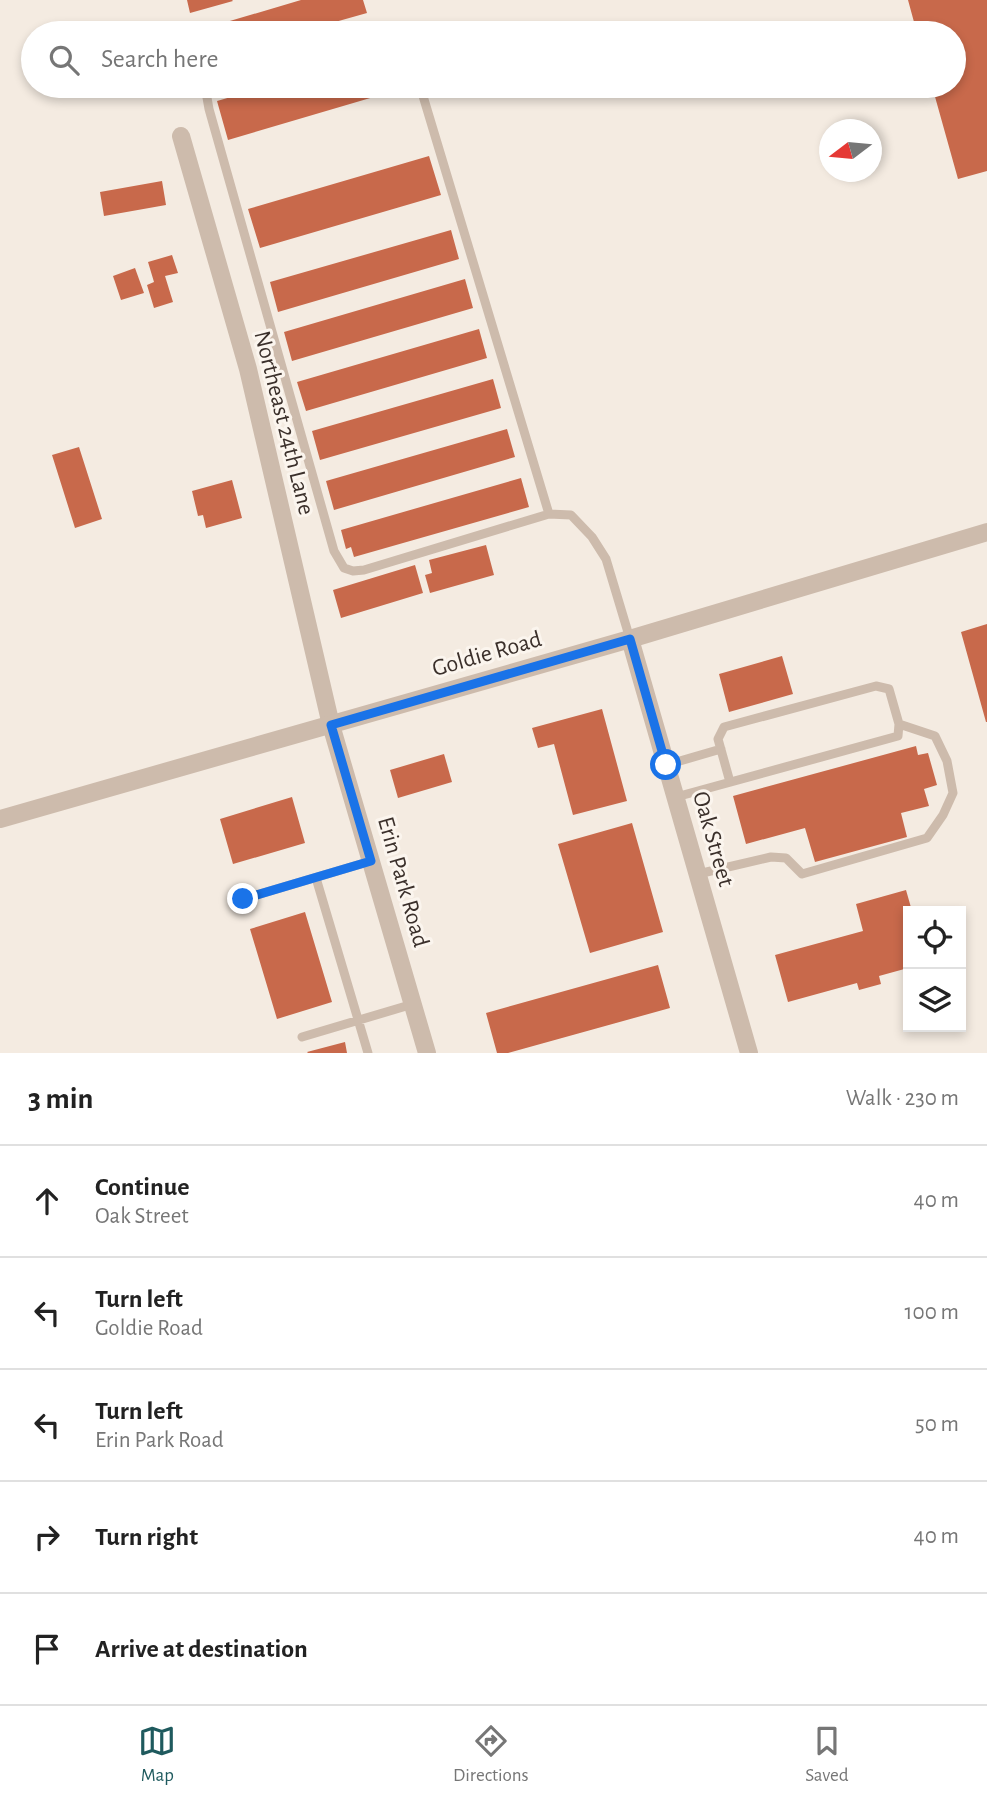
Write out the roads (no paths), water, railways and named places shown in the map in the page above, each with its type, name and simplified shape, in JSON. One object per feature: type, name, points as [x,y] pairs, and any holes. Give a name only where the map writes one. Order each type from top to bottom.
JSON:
[{"type":"street","name":"Northeast 24th Lane","points":[[181,136],[247,369],[331,725]]},
{"type":"street","name":"Goldie Road","points":[[0,819],[630,639],[987,532]]},
{"type":"street","name":"Oak Street","points":[[630,639],[748,1053]]},
{"type":"street","name":"Erin Park Road","points":[[331,725],[428,1053]]},
{"type":"lane","points":[[207,98],[334,551],[344,568],[364,570],[549,514],[572,515],[592,537],[606,559],[630,639]]},
{"type":"lane","points":[[424,98],[549,514]]},
{"type":"lane","points":[[676,797],[898,736],[899,724],[889,689],[876,686],[724,727],[718,739],[730,782]]},
{"type":"lane","points":[[698,874],[771,857],[786,858],[802,874],[927,838],[953,793],[947,761],[935,736],[899,724]]},
{"type":"lane","points":[[666,765],[721,749]]},
{"type":"lane","points":[[243,899],[371,861]]},
{"type":"lane","points":[[316,878],[368,1053]]},
{"type":"lane","points":[[302,1037],[413,1004]]}]
